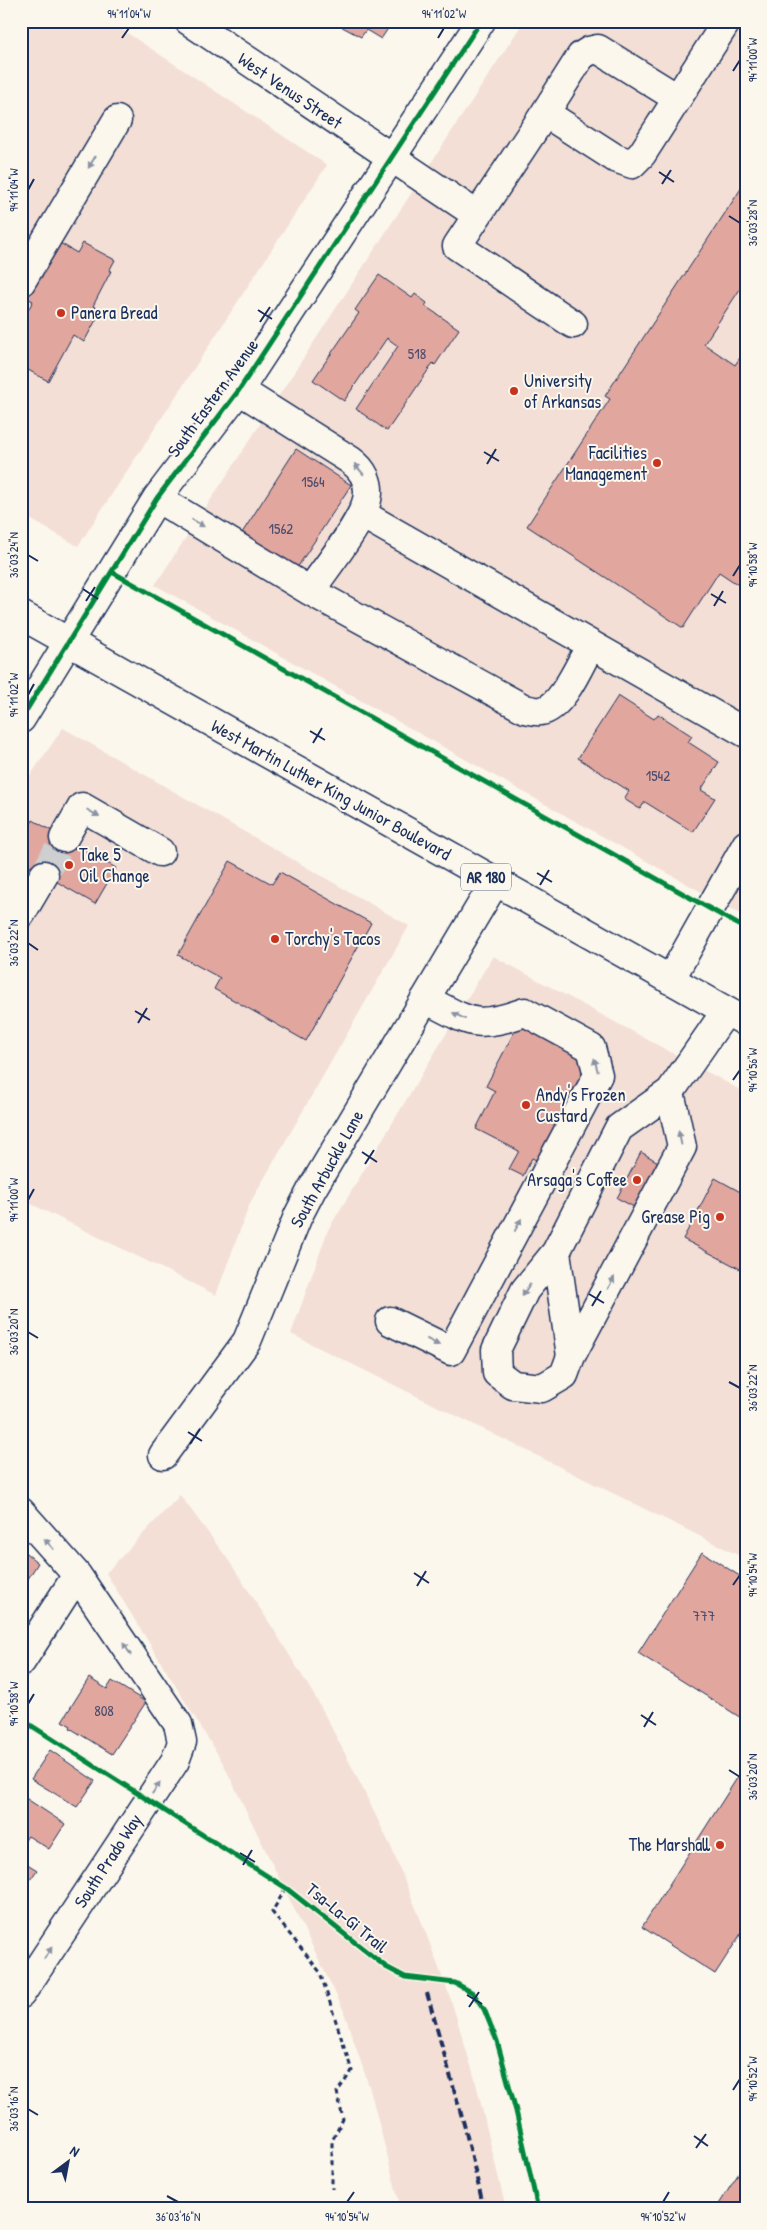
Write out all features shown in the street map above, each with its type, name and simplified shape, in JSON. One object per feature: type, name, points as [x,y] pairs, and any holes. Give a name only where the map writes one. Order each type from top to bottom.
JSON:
[{"type":"street","name":"West Venus Street","points":[[189,21],[392,160],[477,215]]},
{"type":"street","name":"South Eastern Avenue","points":[[21,719],[156,498],[239,390],[392,160],[481,21]]},
{"type":"street","points":[[544,113],[614,158],[632,164],[642,154],[727,21]]},
{"type":"street","points":[[573,324],[457,246],[581,56],[589,51],[598,49],[677,98]]},
{"type":"street","points":[[21,282],[117,120]]},
{"type":"street","points":[[239,390],[360,467],[367,483],[368,498],[362,514],[310,591]]},
{"type":"street","points":[[156,498],[310,591],[525,709],[540,712],[558,702],[590,646]]},
{"type":"street","points":[[362,514],[590,646],[746,733]]},
{"type":"street","name":"West Martin Luther King Junior Boulevard","points":[[21,615],[736,1016]]},
{"type":"street","points":[[64,838],[82,807],[160,852]]},
{"type":"street","points":[[670,980],[746,845]]},
{"type":"street","points":[[21,914],[44,875]]},
{"type":"street","name":"South Arbuckle Lane","points":[[163,1455],[247,1341],[308,1196],[495,882]]},
{"type":"street","points":[[390,1321],[451,1351],[598,1075],[591,1048],[525,1012],[496,1022],[472,1023],[425,999]]},
{"type":"street","points":[[670,1092],[682,1147],[628,1252],[571,1356],[564,1375],[542,1388],[513,1385],[497,1373],[496,1350],[525,1290],[556,1252],[619,1128],[670,1092],[736,1016]]},
{"type":"street","points":[[556,1252],[571,1356]]},
{"type":"street","name":"South Prado Way","points":[[21,1512],[77,1575],[178,1724],[182,1742],[175,1761],[21,1994]]},
{"type":"street","points":[[21,1662],[77,1575]]},
{"type":"path","points":[[286,1888],[272,1912],[320,1972],[352,2071],[337,2092],[343,2119],[332,2141],[332,2189]]},
{"type":"shaded area","points":[[21,21],[109,21],[327,165],[78,546],[21,514]]},
{"type":"shaded area","name":"University of Arkansas","points":[[524,21],[746,21],[746,917],[155,585]]},
{"type":"shaded area","points":[[63,728],[409,926],[250,1203],[216,1295],[21,1199],[21,789]]},
{"type":"shaded area","points":[[493,956],[746,1093],[746,1559],[291,1334],[328,1230]]},
{"type":"shaded area","points":[[180,1495],[229,1561],[317,1700],[391,1847],[451,2000],[475,2079],[506,2209],[401,2209],[370,2089],[343,2009],[223,1763],[106,1573]]},
{"type":"building","points":[[393,21],[381,39],[366,30],[361,37],[333,22]]},
{"type":"building","name":"Facilities Management","points":[[746,181],[746,280],[704,344],[735,365],[746,349],[746,590],[719,572],[683,628],[527,526],[610,399],[605,396]]},
{"type":"building","name":"Panera Bread","points":[[60,243],[77,253],[83,243],[115,260],[93,306],[98,309],[94,317],[97,318],[84,342],[73,335],[48,381],[21,366],[21,323],[33,301],[25,297],[37,276],[41,278]]},
{"type":"building","points":[[379,275],[412,298],[415,294],[427,303],[425,306],[459,329],[435,365],[433,363],[387,431],[356,409],[398,346],[387,338],[344,401],[313,380],[359,313],[355,310]]},
{"type":"building","points":[[296,449],[351,485],[297,568],[242,533]]},
{"type":"building","points":[[618,696],[654,719],[658,714],[692,736],[688,742],[719,762],[701,790],[715,798],[693,832],[645,802],[640,809],[624,799],[629,791],[578,758]]},
{"type":"building","name":"Take 5 Oil Change","points":[[33,820],[116,868],[95,904],[21,861],[21,840]]},
{"type":"building","name":"Torchy's Tacos","points":[[230,861],[272,884],[280,872],[371,923],[306,1041],[214,989],[220,978],[178,955]]},
{"type":"building","name":"Andy's Frozen Custard","points":[[520,1021],[590,1058],[558,1120],[565,1124],[538,1161],[532,1158],[523,1176],[509,1169],[519,1151],[476,1129],[495,1091],[486,1086]]},
{"type":"building","name":"Arsaga's Coffee","points":[[641,1152],[658,1162],[634,1207],[617,1198]]},
{"type":"building","name":"Grease Pig","points":[[715,1178],[746,1195],[746,1272],[683,1239]]},
{"type":"building","points":[[21,1549],[38,1563],[21,1590]]},
{"type":"building","points":[[702,1552],[746,1580],[746,1721],[638,1653]]},
{"type":"building","points":[[89,1678],[107,1689],[112,1681],[146,1702],[112,1754],[62,1721]]},
{"type":"building","points":[[50,1750],[95,1781],[77,1807],[31,1779]]},
{"type":"building","name":"The Marshall","points":[[746,1764],[746,1926],[715,1974],[642,1927]]},
{"type":"building","points":[[21,1795],[65,1824],[49,1849],[28,1836],[21,1846]]},
{"type":"building","points":[[21,1860],[37,1870],[21,1893]]},
{"type":"building","points":[[746,2162],[746,2209],[716,2209]]},
{"type":"tunnel","points":[[44,875],[64,838]]},
{"type":"railway","points":[[427,1993],[465,2128],[484,2209]]},
{"type":"cycle path","points":[[21,719],[157,498],[239,390],[481,21]]},
{"type":"cycle path","points":[[112,572],[746,929]]},
{"type":"cycle path","name":"Tsa-La-Gi Trail","points":[[21,1719],[286,1888],[386,1967],[405,1977],[455,1983],[473,1993],[484,2009],[497,2041],[516,2111],[538,2209]]},
{"type":"place","name":"Panera Bread","points":[[61,313]]},
{"type":"place","name":"University of Arkansas","points":[[514,391]]},
{"type":"place","name":"Facilities Management","points":[[657,463]]},
{"type":"place","name":"Take 5 Oil Change","points":[[69,865]]},
{"type":"place","name":"Torchy's Tacos","points":[[275,939]]},
{"type":"place","name":"Andy's Frozen Custard","points":[[526,1105]]},
{"type":"place","name":"Arsaga's Coffee","points":[[637,1180]]},
{"type":"place","name":"Grease Pig","points":[[720,1217]]},
{"type":"place","name":"The Marshall","points":[[720,1845]]}]
